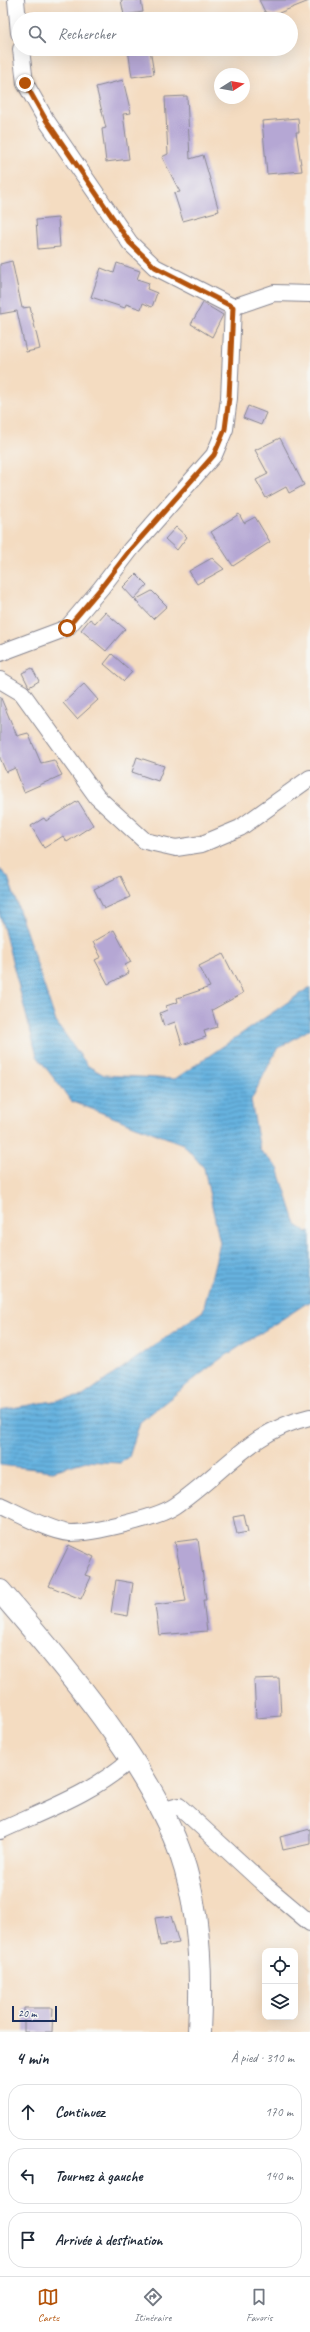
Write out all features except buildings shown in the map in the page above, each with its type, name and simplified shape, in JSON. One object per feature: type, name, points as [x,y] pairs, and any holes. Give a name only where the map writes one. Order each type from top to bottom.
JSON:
[{"type":"street","points":[[16,0],[17,12]]},
{"type":"street","points":[[22,56],[25,83],[46,120],[130,243],[155,267],[233,307],[274,293],[310,294]]},
{"type":"street","points":[[0,653],[67,628],[101,588],[131,549],[214,455],[225,429],[229,398],[233,307]]},
{"type":"street","points":[[0,680],[22,693],[97,797],[145,841],[176,848],[202,844],[240,828],[310,778]]},
{"type":"street","points":[[0,1505],[46,1526],[70,1533],[148,1518],[175,1506],[266,1432],[292,1421],[310,1417]]},
{"type":"street","points":[[0,1592],[70,1676],[130,1758],[161,1811],[180,1854],[191,1899],[200,1973],[199,2032]]},
{"type":"street","points":[[0,1832],[96,1787],[115,1773],[130,1758]]},
{"type":"street","points":[[161,1811],[179,1806],[266,1886],[310,1923]]},
{"type":"water","points":[[0,869],[8,877],[56,1022],[88,1066],[104,1075],[175,1079],[310,987],[310,1029],[277,1049],[251,1100],[260,1150],[278,1168],[296,1225],[307,1232],[310,1231],[310,1301],[216,1362],[140,1422],[129,1457],[120,1463],[86,1461],[53,1471],[0,1465],[0,1410],[83,1396],[203,1311],[220,1243],[204,1168],[183,1144],[71,1101],[37,1056],[0,915]]},
{"type":"route","points":[[25,83],[46,120],[130,243],[155,267],[233,307],[229,398],[225,429],[214,455],[131,549],[101,588],[67,628]]}]
